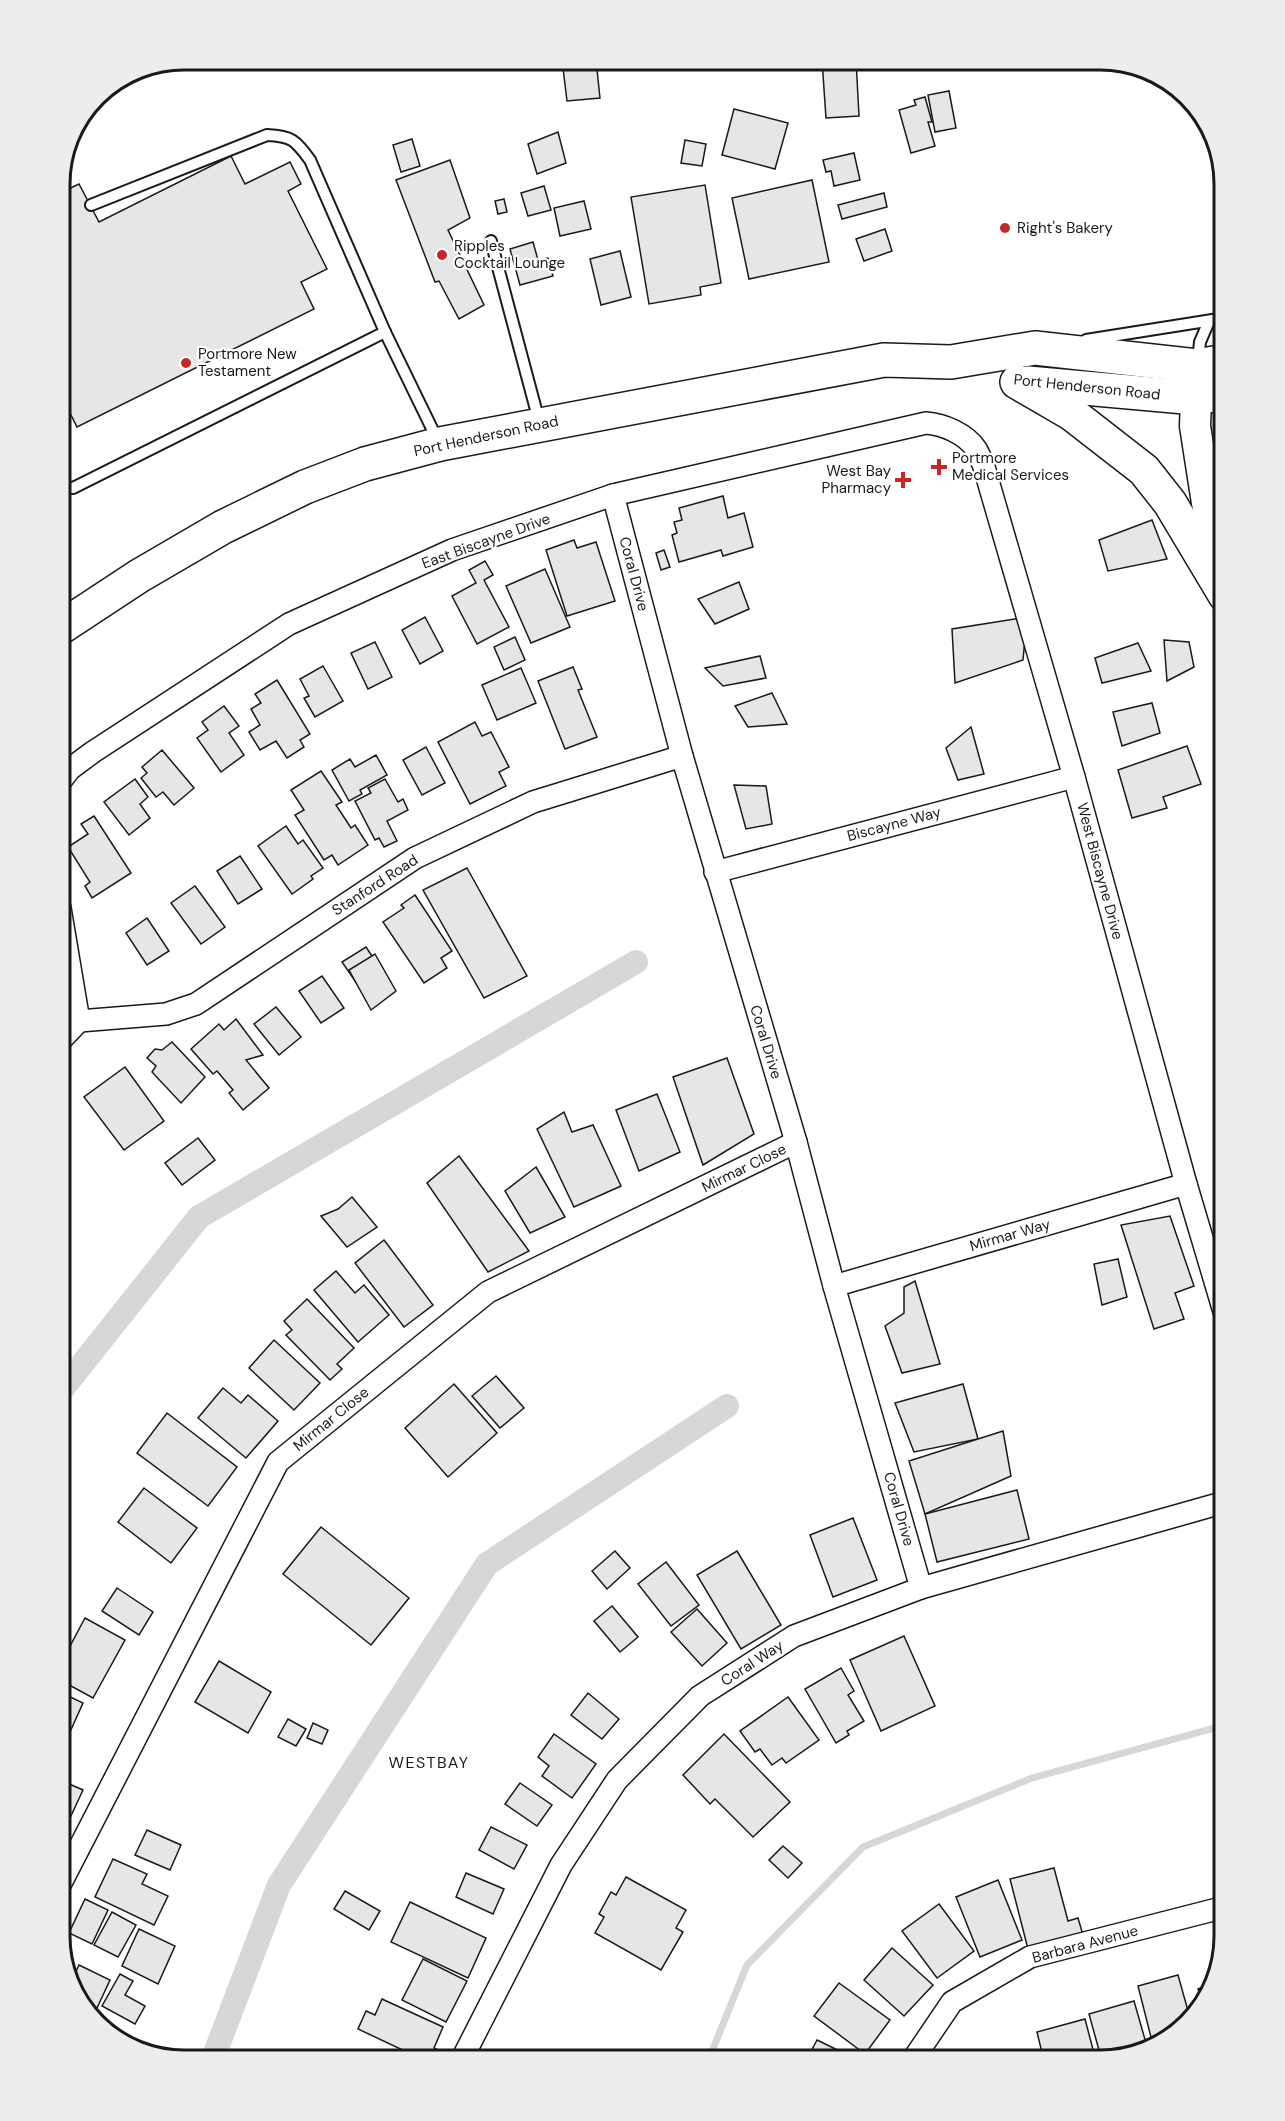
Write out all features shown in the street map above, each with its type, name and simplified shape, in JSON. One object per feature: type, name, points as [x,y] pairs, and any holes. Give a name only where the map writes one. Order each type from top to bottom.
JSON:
[{"type":"main road","name":"Port Henderson Road","points":[[71,621],[139,576],[223,527],[305,487],[365,464],[440,444],[884,360],[951,362],[1035,348],[1211,364]]},
{"type":"main road","name":"Port Henderson Road","points":[[951,362],[987,371],[1017,382],[1210,395]]},
{"type":"main road","points":[[1211,364],[1210,395],[1195,426],[1207,503],[1214,530]]},
{"type":"main road","points":[[1017,382],[1072,414],[1144,470],[1170,503],[1214,577]]},
{"type":"street","name":"East Biscayne Drive","points":[[71,769],[289,624],[452,550],[613,495],[926,423],[938,424],[959,435]]},
{"type":"street","name":"West Biscayne Drive","points":[[959,435],[975,448],[984,467],[1074,777],[1214,1278]]},
{"type":"street","name":"Coral Drive","points":[[613,495],[682,756],[796,1142],[834,1286],[921,1588]]},
{"type":"street","name":"Stanford Road","points":[[79,1021],[166,1014],[196,1004],[415,858],[533,802],[682,756]]},
{"type":"street","name":"Biscayne Way","points":[[715,872],[1074,777]]},
{"type":"street","points":[[71,971],[79,1021],[71,1030]]},
{"type":"street","name":"Mirmar Close","points":[[70,1866],[278,1462],[488,1292],[796,1142]]},
{"type":"street","name":"Mirmar Way","points":[[834,1286],[1186,1184]]},
{"type":"street","name":"Coral Way","points":[[467,2050],[561,1865],[616,1780],[700,1696],[794,1636],[921,1588],[1214,1506]]},
{"type":"street","name":"Barbara Avenue","points":[[919,2050],[952,2002],[1030,1957],[1214,1910]]},
{"type":"lane","points":[[91,205],[267,135],[285,136],[297,142],[310,160],[385,332],[440,444]]},
{"type":"lane","points":[[491,241],[540,425]]},
{"type":"lane","points":[[1035,348],[1214,320]]},
{"type":"lane","points":[[1209,321],[1200,342],[1211,364]]},
{"type":"lane","points":[[71,488],[385,332]]},
{"type":"building","points":[[563,71],[597,71],[600,98],[567,101]]},
{"type":"building","points":[[823,71],[857,71],[859,116],[826,118]]},
{"type":"building","points":[[949,91],[956,128],[935,132],[928,95]]},
{"type":"building","points":[[925,97],[932,122],[928,122],[935,146],[911,153],[899,110],[916,105],[914,100]]},
{"type":"building","points":[[734,109],[788,123],[775,169],[722,155]]},
{"type":"building","points":[[558,132],[566,163],[537,174],[528,144]]},
{"type":"building","points":[[412,139],[420,166],[401,172],[393,145]]},
{"type":"building","points":[[685,140],[706,144],[702,166],[681,163]]},
{"type":"building","points":[[854,153],[860,180],[834,186],[831,171],[826,172],[823,160]]},
{"type":"building","points":[[231,156],[245,184],[290,162],[301,184],[288,191],[327,269],[301,282],[314,309],[77,427],[71,415],[71,188],[79,184],[99,222]]},
{"type":"building","name":"Ripples Cocktail Lounge","points":[[450,160],[470,218],[448,230],[484,305],[459,319],[439,281],[435,282],[396,180]]},
{"type":"building","points":[[812,180],[829,262],[749,279],[732,198]]},
{"type":"building","points":[[705,185],[721,283],[700,287],[701,295],[649,304],[631,197]]},
{"type":"building","points":[[544,186],[551,210],[528,216],[521,193]]},
{"type":"building","points":[[884,193],[887,207],[842,219],[838,205]]},
{"type":"building","points":[[504,199],[507,212],[498,214],[495,201]]},
{"type":"building","points":[[584,201],[591,229],[560,236],[554,208]]},
{"type":"building","points":[[885,229],[892,251],[864,261],[856,239]]},
{"type":"building","points":[[533,242],[538,260],[548,258],[553,276],[520,285],[510,249]]},
{"type":"building","points":[[620,251],[631,297],[601,305],[590,259]]},
{"type":"building","points":[[723,496],[728,518],[744,513],[753,547],[723,556],[721,550],[679,562],[672,535],[677,533],[674,522],[682,520],[679,508]]},
{"type":"building","points":[[1152,520],[1167,559],[1108,571],[1099,540]]},
{"type":"building","points":[[574,540],[577,548],[596,542],[615,601],[567,616],[546,550]]},
{"type":"building","points":[[664,550],[670,567],[661,570],[656,553]]},
{"type":"building","points":[[485,561],[493,575],[484,580],[509,627],[477,644],[452,596],[476,583],[469,570]]},
{"type":"building","points":[[545,569],[570,627],[531,643],[506,586]]},
{"type":"building","points":[[739,582],[749,609],[715,624],[698,599]]},
{"type":"building","points":[[425,617],[443,651],[420,664],[402,630]]},
{"type":"building","points":[[1027,617],[1023,660],[955,683],[952,629]]},
{"type":"building","points":[[515,637],[525,660],[504,670],[494,647]]},
{"type":"building","points":[[1164,640],[1189,642],[1194,667],[1167,681]]},
{"type":"building","points":[[375,642],[392,677],[368,689],[351,653]]},
{"type":"building","points":[[1138,643],[1151,671],[1102,683],[1095,658]]},
{"type":"building","points":[[760,656],[766,678],[723,686],[705,668]]},
{"type":"building","points":[[323,666],[343,701],[315,717],[304,698],[309,696],[300,679]]},
{"type":"building","points":[[573,667],[582,689],[578,690],[597,737],[565,749],[538,681]]},
{"type":"building","points":[[521,668],[536,703],[497,720],[482,685]]},
{"type":"building","points":[[277,680],[310,734],[300,740],[304,747],[287,758],[276,741],[260,750],[249,732],[260,725],[251,709],[261,703],[255,694]]},
{"type":"building","points":[[772,693],[787,724],[748,727],[735,706]]},
{"type":"building","points":[[1152,703],[1160,733],[1122,746],[1113,712]]},
{"type":"building","points":[[224,706],[239,726],[229,733],[244,755],[221,772],[197,738],[208,730],[202,722]]},
{"type":"building","points":[[475,722],[482,736],[491,732],[509,767],[499,772],[506,786],[470,804],[438,742]]},
{"type":"building","points":[[971,727],[984,774],[958,780],[946,748]]},
{"type":"building","points":[[1187,746],[1201,784],[1163,797],[1167,808],[1132,818],[1118,770]]},
{"type":"building","points":[[426,747],[445,783],[422,795],[403,760]]},
{"type":"building","points":[[162,750],[194,788],[174,805],[163,792],[156,797],[141,778],[147,773],[142,767]]},
{"type":"building","points":[[376,755],[387,775],[360,790],[362,794],[349,801],[332,770],[350,759],[355,767]]},
{"type":"building","points":[[321,771],[342,802],[336,805],[351,828],[355,825],[368,845],[338,865],[332,855],[324,860],[295,815],[304,810],[291,790]]},
{"type":"building","points":[[135,779],[148,797],[140,804],[150,818],[129,835],[104,802]]},
{"type":"building","points":[[385,779],[398,802],[403,799],[408,810],[387,821],[397,841],[384,847],[379,838],[375,840],[355,801],[371,793],[368,788]]},
{"type":"building","points":[[734,785],[766,786],[772,824],[746,829]]},
{"type":"building","points":[[94,816],[131,873],[92,898],[85,886],[90,882],[71,851],[71,845],[88,834],[81,824]]},
{"type":"building","points":[[286,826],[298,844],[303,840],[323,868],[311,876],[313,879],[292,894],[258,846]]},
{"type":"building","points":[[240,856],[262,889],[238,904],[217,871]]},
{"type":"building","points":[[467,868],[527,976],[484,998],[423,890]]},
{"type":"building","points":[[195,886],[225,927],[201,944],[171,903]]},
{"type":"building","points":[[415,895],[452,951],[441,958],[447,968],[424,983],[383,922],[404,908],[401,905]]},
{"type":"building","points":[[147,918],[169,951],[147,965],[126,933]]},
{"type":"building","points":[[366,947],[387,979],[364,994],[342,962]]},
{"type":"building","points":[[375,954],[396,991],[371,1010],[349,970]]},
{"type":"building","points":[[322,976],[344,1008],[321,1023],[299,991]]},
{"type":"building","points":[[276,1007],[301,1037],[279,1055],[254,1024]]},
{"type":"building","points":[[236,1019],[263,1055],[246,1060],[269,1088],[243,1110],[229,1093],[233,1090],[217,1071],[213,1074],[191,1049],[219,1024],[224,1030]]},
{"type":"building","points":[[172,1042],[205,1077],[181,1103],[152,1072],[156,1066],[147,1058],[155,1049],[162,1050]]},
{"type":"building","points":[[727,1058],[754,1134],[703,1165],[673,1077]]},
{"type":"building","points":[[125,1067],[164,1121],[124,1150],[84,1097]]},
{"type":"building","points":[[657,1094],[680,1152],[639,1171],[616,1110]]},
{"type":"building","points":[[564,1112],[572,1132],[593,1125],[621,1186],[574,1207],[537,1129]]},
{"type":"building","points":[[198,1138],[215,1160],[182,1185],[165,1163]]},
{"type":"building","points":[[459,1156],[529,1251],[488,1272],[427,1183]]},
{"type":"building","points":[[536,1167],[565,1217],[530,1233],[505,1191]]},
{"type":"building","points":[[352,1197],[377,1227],[347,1247],[321,1216],[338,1209]]},
{"type":"building","points":[[1170,1216],[1194,1286],[1175,1293],[1184,1319],[1154,1329],[1121,1225]]},
{"type":"building","points":[[384,1240],[433,1305],[404,1327],[355,1263]]},
{"type":"building","points":[[1118,1259],[1127,1297],[1102,1305],[1094,1264]]},
{"type":"building","points":[[336,1271],[355,1293],[364,1285],[389,1315],[358,1342],[314,1290]]},
{"type":"building","points":[[915,1281],[940,1364],[902,1373],[885,1326],[904,1313],[904,1287]]},
{"type":"building","points":[[307,1299],[354,1348],[337,1364],[342,1369],[330,1380],[286,1335],[292,1330],[284,1321]]},
{"type":"building","points":[[274,1340],[320,1383],[294,1410],[249,1368]]},
{"type":"building","points":[[496,1376],[524,1408],[500,1428],[472,1396]]},
{"type":"building","points":[[454,1384],[497,1433],[448,1477],[405,1428]]},
{"type":"building","points":[[963,1384],[978,1439],[914,1452],[895,1403]]},
{"type":"building","points":[[223,1388],[241,1403],[248,1395],[278,1421],[246,1458],[198,1418]]},
{"type":"building","points":[[167,1413],[237,1467],[208,1506],[137,1453]]},
{"type":"building","points":[[1003,1431],[1011,1476],[925,1514],[909,1461]]},
{"type":"building","points":[[144,1488],[197,1528],[171,1563],[118,1522]]},
{"type":"building","points":[[1017,1490],[1029,1539],[937,1562],[925,1514]]},
{"type":"building","points":[[853,1518],[877,1580],[833,1597],[810,1535]]},
{"type":"building","points":[[321,1527],[409,1598],[371,1645],[283,1574]]},
{"type":"building","points":[[615,1551],[630,1568],[607,1589],[592,1571]]},
{"type":"building","points":[[737,1551],[781,1625],[741,1649],[697,1575]]},
{"type":"building","points":[[666,1562],[699,1605],[671,1626],[638,1584]]},
{"type":"building","points":[[117,1588],[153,1612],[139,1635],[102,1611]]},
{"type":"building","points":[[612,1606],[638,1637],[620,1652],[594,1621]]},
{"type":"building","points":[[697,1609],[727,1643],[702,1666],[671,1632]]},
{"type":"building","points":[[85,1618],[125,1640],[93,1698],[70,1686],[70,1646]]},
{"type":"building","points":[[904,1636],[935,1706],[881,1731],[850,1660]]},
{"type":"building","points":[[219,1661],[271,1692],[248,1733],[195,1702]]},
{"type":"building","points":[[841,1668],[854,1691],[848,1695],[864,1721],[847,1731],[849,1735],[836,1743],[805,1689]]},
{"type":"building","points":[[588,1693],[619,1719],[602,1739],[571,1715]]},
{"type":"building","points":[[70,1697],[83,1703],[70,1732]]},
{"type":"building","points":[[788,1697],[819,1740],[786,1763],[782,1758],[772,1765],[760,1749],[755,1752],[740,1731]]},
{"type":"building","points":[[288,1719],[306,1729],[296,1746],[278,1737]]},
{"type":"building","points":[[313,1723],[328,1730],[322,1744],[307,1738]]},
{"type":"building","points":[[554,1734],[596,1764],[572,1798],[542,1776],[549,1766],[538,1757]]},
{"type":"building","points":[[724,1734],[790,1802],[753,1837],[715,1799],[710,1804],[683,1775]]},
{"type":"building","points":[[520,1783],[552,1805],[537,1826],[505,1804]]},
{"type":"building","points":[[70,1784],[83,1790],[70,1818]]},
{"type":"building","points":[[491,1827],[527,1845],[514,1869],[479,1850]]},
{"type":"building","points":[[147,1830],[181,1845],[170,1870],[135,1855]]},
{"type":"building","points":[[783,1846],[802,1863],[788,1878],[769,1860]]},
{"type":"building","points":[[113,1859],[147,1874],[142,1884],[168,1896],[154,1925],[95,1897]]},
{"type":"building","points":[[1054,1868],[1068,1921],[1078,1918],[1083,1935],[1028,1949],[1010,1879]]},
{"type":"building","points":[[466,1873],[504,1889],[493,1914],[456,1897]]},
{"type":"building","points":[[626,1877],[686,1910],[676,1928],[683,1932],[661,1970],[595,1933],[604,1917],[599,1914],[611,1892],[616,1895]]},
{"type":"building","points":[[998,1880],[1022,1940],[980,1957],[956,1897]]},
{"type":"building","points":[[345,1891],[380,1911],[369,1930],[334,1909]]},
{"type":"building","points":[[85,1899],[108,1910],[92,1944],[70,1933]]},
{"type":"building","points":[[410,1902],[486,1938],[468,1978],[391,1942]]},
{"type":"building","points":[[939,1904],[974,1951],[937,1978],[902,1931]]},
{"type":"building","points":[[112,1912],[136,1925],[118,1957],[94,1945]]},
{"type":"building","points":[[139,1929],[175,1946],[158,1984],[122,1966]]},
{"type":"building","points":[[892,1948],[933,1985],[904,2016],[864,1980]]},
{"type":"building","points":[[423,1959],[467,1981],[446,2022],[402,2000]]},
{"type":"building","points":[[79,1965],[110,1980],[97,2008],[82,1987],[76,1971]]},
{"type":"building","points":[[120,1974],[133,1981],[125,1995],[145,2006],[135,2024],[102,2006]]},
{"type":"building","points":[[1178,1975],[1188,2010],[1176,2022],[1151,2039],[1138,1986]]},
{"type":"building","points":[[839,1983],[890,2020],[868,2050],[860,2050],[814,2016]]},
{"type":"building","points":[[382,1999],[443,2027],[434,2048],[438,2050],[403,2050],[358,2029],[366,2011],[375,2015]]},
{"type":"building","points":[[1134,2001],[1145,2041],[1115,2050],[1099,2050],[1089,2014]]},
{"type":"building","points":[[1085,2019],[1093,2050],[1041,2050],[1037,2032]]},
{"type":"building","points":[[817,2040],[837,2050],[812,2050]]},
{"type":"waterway","points":[[70,1379],[199,1217],[636,962]]},
{"type":"waterway","points":[[216,2050],[279,1885],[487,1564],[727,1406]]},
{"type":"waterway","points":[[712,2050],[747,1965],[863,1847],[1032,1778],[1214,1728]]},
{"type":"place","name":"Right's Bakery","points":[[1005,228]]},
{"type":"place","name":"Ripples Cocktail Lounge","points":[[442,255]]},
{"type":"place","name":"Portmore New Testament","points":[[186,363]]},
{"type":"place","name":"Portmore Medical Services","points":[[939,467]]},
{"type":"place","name":"West Bay Pharmacy","points":[[903,480]]},
{"type":"district","name":"WESTBAY","points":[[429,1762]]}]
